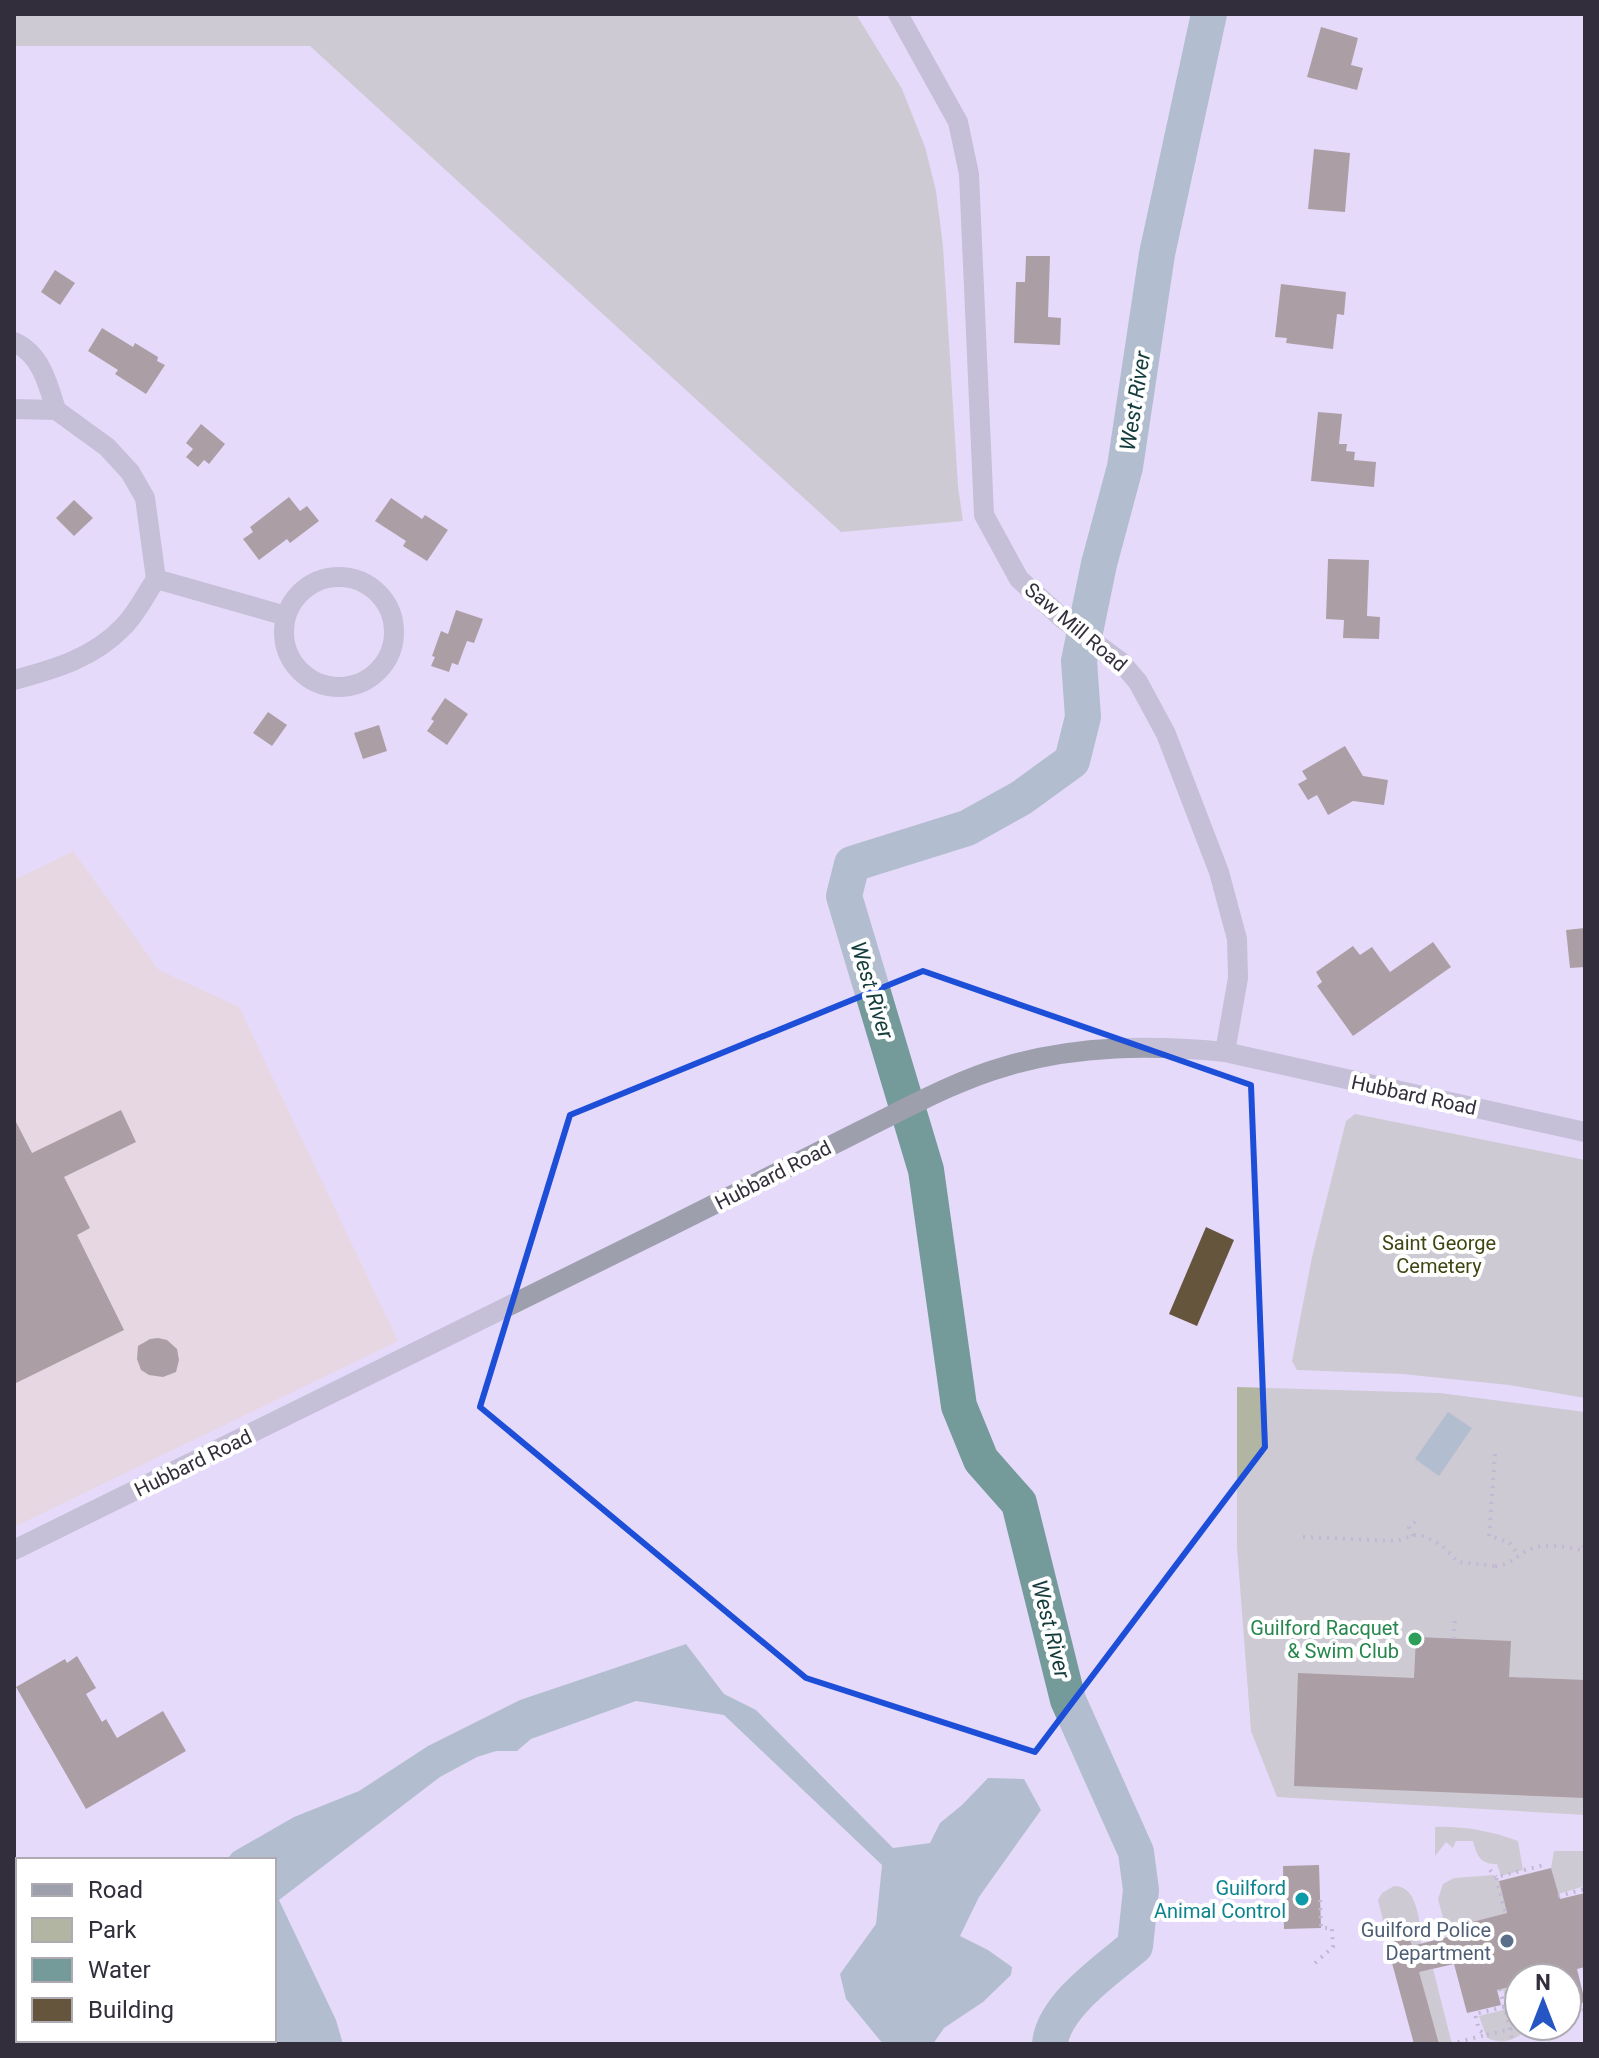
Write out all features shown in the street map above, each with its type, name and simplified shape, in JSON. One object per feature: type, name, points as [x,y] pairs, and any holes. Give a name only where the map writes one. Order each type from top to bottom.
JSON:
[{"type":"street","name":"Saw Mill Road","points":[[898,14],[958,122],[969,174],[984,515],[1019,579],[1063,619],[1121,662],[1138,682],[1166,734],[1230,905],[1237,939],[1238,974],[1225,1052]]},
{"type":"street","points":[[14,342],[28,348],[46,379],[56,410]]},
{"type":"street","points":[[14,409],[56,410],[107,447],[130,472],[145,498],[156,579],[126,624],[98,648],[64,667],[14,680]]},
{"type":"street","points":[[334,577],[358,580],[378,593],[390,610],[395,631],[390,655],[374,675],[354,686],[331,687],[310,679],[291,660],[284,637],[286,616],[293,601],[315,582],[334,577]]},
{"type":"street","points":[[156,579],[286,616]]},
{"type":"street","name":"Hubbard Road","points":[[14,1550],[963,1081],[1008,1065],[1103,1049],[1168,1046],[1225,1052],[1585,1132]]},
{"type":"path","points":[[1495,1454],[1489,1536],[1505,1539],[1519,1556]]},
{"type":"path","points":[[1413,1536],[1409,1527],[1416,1521]]},
{"type":"path","points":[[1303,1537],[1397,1541],[1413,1536],[1435,1540],[1458,1564],[1497,1568],[1531,1548],[1543,1546],[1583,1550],[1584,1543]]},
{"type":"path","points":[[1454,1639],[1455,1617]]},
{"type":"path","points":[[1496,1877],[1544,1865]]},
{"type":"path","points":[[1490,1870],[1496,1877],[1505,1911]]},
{"type":"path","points":[[1558,1896],[1585,1889]]},
{"type":"path","points":[[1315,1963],[1333,1947],[1332,1928],[1321,1928],[1320,1897]]},
{"type":"path","points":[[1500,1989],[1503,2002]]},
{"type":"path","points":[[1486,2035],[1479,2030],[1475,2014],[1503,2007]]},
{"type":"path","points":[[1450,2044],[1503,2031]]},
{"type":"highlighted area","points":[[923,971],[1251,1085],[1265,1447],[1035,1752],[806,1678],[480,1407],[570,1115]]},
{"type":"shaded area","points":[[73,851],[159,970],[239,1007],[398,1341],[14,1527],[14,880]]},
{"type":"green space","points":[[14,14],[856,14],[902,89],[925,147],[936,191],[943,246],[958,487],[963,521],[841,532],[310,46],[14,46]]},
{"type":"green space","name":"Saint George Cemetery","points":[[1355,1114],[1585,1160],[1585,1398],[1509,1385],[1402,1374],[1297,1370],[1292,1361],[1312,1257],[1346,1121]]},
{"type":"green space","name":"Guilford Racquet & Swim Club","points":[[1237,1387],[1440,1393],[1585,1412],[1585,1815],[1277,1797],[1251,1731],[1237,1547]]},
{"type":"green space","points":[[1435,1827],[1477,1830],[1518,1841],[1523,1870],[1501,1876],[1497,1864],[1480,1858],[1473,1841],[1456,1841],[1453,1848],[1446,1842],[1435,1856]]},
{"type":"green space","points":[[1554,1851],[1585,1851],[1585,1886],[1558,1894],[1551,1868]]},
{"type":"green space","points":[[1494,1875],[1499,1881],[1507,1913],[1446,1929],[1438,1899],[1443,1884],[1454,1878]]},
{"type":"green space","points":[[1394,1886],[1408,1892],[1416,1905],[1423,1939],[1420,1940],[1429,1970],[1433,1969],[1452,2044],[1432,2044],[1409,1937],[1388,1941],[1378,1900],[1382,1893]]},
{"type":"green space","points":[[1503,2010],[1503,2041],[1487,2038],[1479,2016]]},
{"type":"water","points":[[1448,1412],[1472,1428],[1439,1476],[1415,1459]]},
{"type":"water","points":[[686,1644],[724,1694],[756,1710],[893,1848],[930,1843],[940,1823],[988,1778],[1024,1779],[1041,1810],[979,1897],[960,1936],[1012,1967],[1011,1975],[983,2002],[944,2028],[933,2044],[883,2044],[846,1999],[840,1974],[876,1924],[882,1865],[724,1715],[636,1701],[531,1739],[517,1751],[496,1751],[477,1757],[440,1777],[279,1900],[336,2020],[343,2044],[269,2044],[276,2042],[276,1858],[228,1858],[294,1817],[359,1791],[428,1746],[520,1700]]},
{"type":"building","points":[[1321,27],[1358,38],[1351,65],[1363,68],[1357,90],[1307,77]]},
{"type":"building","points":[[1314,149],[1350,153],[1345,212],[1308,209]]},
{"type":"building","points":[[1026,256],[1050,256],[1048,317],[1061,318],[1060,345],[1014,343],[1016,282],[1025,282]]},
{"type":"building","points":[[55,270],[75,283],[60,305],[41,292]]},
{"type":"building","points":[[1281,284],[1346,292],[1344,315],[1337,314],[1333,349],[1286,343],[1287,338],[1275,337]]},
{"type":"building","points":[[102,328],[133,347],[135,343],[165,365],[146,394],[115,374],[118,370],[88,351]]},
{"type":"building","points":[[1318,412],[1342,414],[1339,444],[1347,444],[1346,451],[1355,452],[1354,460],[1376,462],[1374,487],[1311,481]]},
{"type":"building","points":[[201,424],[225,444],[209,464],[204,460],[198,467],[186,457],[193,449],[186,443]]},
{"type":"building","points":[[289,497],[300,511],[307,506],[319,521],[290,543],[287,539],[259,560],[243,539],[253,532],[250,527]]},
{"type":"building","points":[[391,498],[422,519],[425,515],[448,530],[427,561],[403,546],[406,541],[375,521]]},
{"type":"building","points":[[74,500],[93,518],[74,536],[56,518]]},
{"type":"building","points":[[1328,559],[1369,560],[1367,616],[1380,617],[1379,639],[1343,638],[1344,620],[1326,619]]},
{"type":"building","points":[[456,610],[483,619],[474,643],[467,641],[458,665],[452,663],[449,672],[431,666],[435,657],[432,656],[441,631],[448,634]]},
{"type":"building","points":[[445,698],[468,714],[447,745],[427,731]]},
{"type":"building","points":[[268,712],[287,725],[272,746],[253,733]]},
{"type":"building","points":[[379,725],[387,751],[363,759],[354,733]]},
{"type":"building","points":[[1345,746],[1363,776],[1388,780],[1384,805],[1353,801],[1328,815],[1317,795],[1308,800],[1298,784],[1307,779],[1302,771]]},
{"type":"building","points":[[1585,928],[1585,967],[1570,968],[1566,930]]},
{"type":"building","points":[[1433,942],[1451,967],[1353,1036],[1317,986],[1322,982],[1316,972],[1353,946],[1360,955],[1372,947],[1390,972]]},
{"type":"building","points":[[121,1110],[136,1142],[64,1177],[90,1228],[77,1235],[124,1330],[14,1384],[14,1118],[32,1153]]},
{"type":"building","points":[[1206,1227],[1234,1240],[1197,1326],[1169,1314]]},
{"type":"building","points":[[158,1338],[167,1340],[177,1349],[179,1360],[176,1372],[163,1377],[141,1370],[137,1359],[138,1346]]},
{"type":"building","name":"Guilford Racquet & Swim Club","points":[[1416,1637],[1511,1641],[1509,1677],[1585,1680],[1585,1798],[1294,1786],[1298,1673],[1414,1678]]},
{"type":"building","points":[[77,1656],[96,1688],[86,1694],[102,1722],[106,1719],[117,1738],[163,1711],[186,1751],[86,1809],[16,1687],[65,1659],[67,1663]]},
{"type":"building","name":"Guilford Animal Control","points":[[1319,1865],[1321,1928],[1284,1929],[1283,1866]]},
{"type":"building","name":"Guilford Police Department","points":[[1551,1868],[1560,1899],[1585,1893],[1585,1967],[1583,1962],[1503,1962],[1503,1989],[1497,1990],[1501,2005],[1467,2013],[1454,1964],[1419,1972],[1439,2044],[1414,2044],[1386,1941],[1409,1937],[1412,1946],[1447,1937],[1445,1929],[1507,1913],[1499,1881]]},
{"type":"waterway","name":"West River","points":[[1050,2044],[1053,2030],[1071,2002],[1135,1946],[1141,1890],[1136,1852],[1068,1700],[1019,1503],[981,1460],[959,1406],[926,1170],[844,896],[852,864],[967,828],[1021,798],[1072,761],[1083,717],[1079,661],[1099,564],[1125,467],[1157,254],[1209,14]]},
{"type":"place","name":"Guilford Racquet & Swim Club","points":[[1415,1639]]},
{"type":"place","name":"Guilford Animal Control","points":[[1302,1899]]},
{"type":"place","name":"Guilford Police Department","points":[[1507,1941]]}]
